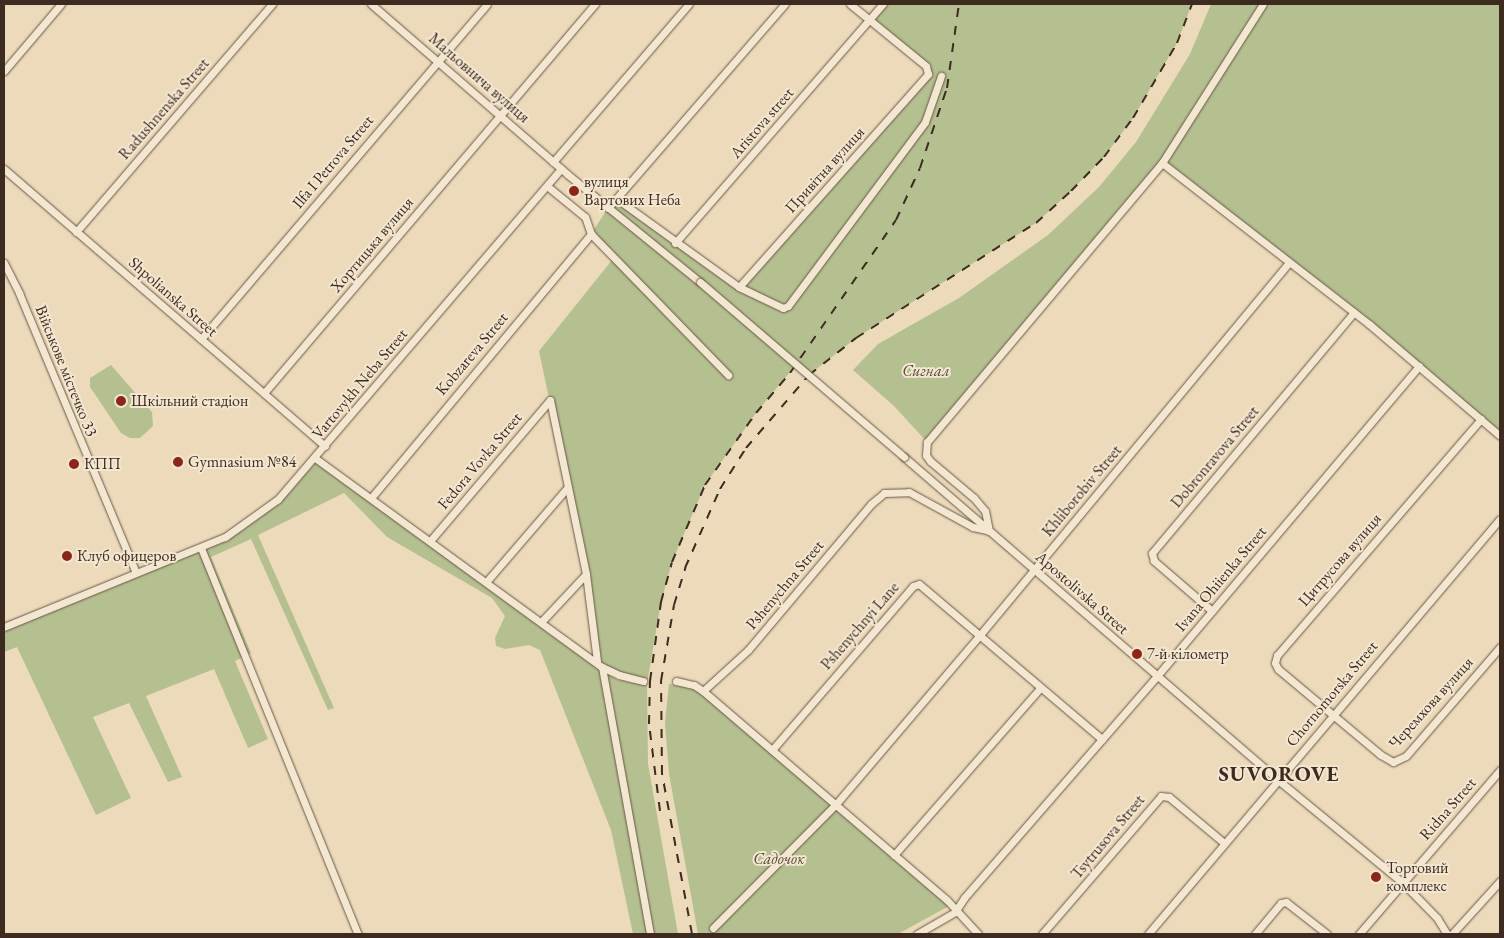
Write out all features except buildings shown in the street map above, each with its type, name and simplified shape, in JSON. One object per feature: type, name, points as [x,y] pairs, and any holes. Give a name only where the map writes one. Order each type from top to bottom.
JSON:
[{"type":"street","points":[[4,71],[61,4]]},
{"type":"street","name":"Radushnenska Street","points":[[76,232],[272,4]]},
{"type":"street","name":"Мальовнича вулиця","points":[[373,4],[561,169],[700,282]]},
{"type":"street","name":"Ilfa I Petrova Street","points":[[200,339],[487,4]]},
{"type":"street","name":"Хортицька вулиця","points":[[264,393],[595,4]]},
{"type":"street","points":[[553,162],[689,4]]},
{"type":"street","points":[[608,208],[785,4]]},
{"type":"street","points":[[850,4],[870,21]]},
{"type":"street","name":"Aristova street","points":[[675,243],[883,4]]},
{"type":"street","points":[[989,531],[985,511],[974,498],[930,461],[926,454],[927,442],[1162,163],[1262,4]]},
{"type":"street","name":"Привітна вулиця","points":[[739,287],[928,74],[928,70],[870,21]]},
{"type":"street","points":[[617,199],[675,243],[739,287],[783,308],[788,306],[925,122],[941,76]]},
{"type":"street","points":[[1162,163],[1289,264],[1354,312],[1420,366],[1500,436]]},
{"type":"street","name":"Shpolianska Street","points":[[4,169],[325,446]]},
{"type":"street","name":"Vartovykh Neba Street","points":[[4,627],[201,548],[256,517],[278,499],[316,458],[561,169]]},
{"type":"street","points":[[548,186],[579,211],[590,231],[728,374]]},
{"type":"street","name":"Kobzareva Street","points":[[371,498],[590,231]]},
{"type":"street","name":"Військове містечко 33","points":[[4,264],[19,293],[136,573]]},
{"type":"street","name":"Khliborobiv Street","points":[[713,928],[836,804],[980,636],[1289,264]]},
{"type":"street","name":"Apostolivska Street","points":[[700,282],[1278,780],[1403,882],[1437,918],[1447,934]]},
{"type":"street","name":"Dobronravova Street","points":[[1212,611],[1154,561],[1152,553],[1354,312]]},
{"type":"street","name":"Ivana Ohiienka Street","points":[[917,934],[955,912],[964,898],[1157,676],[1420,366]]},
{"type":"street","name":"Fedora Vovka Street","points":[[430,540],[550,400],[567,488]]},
{"type":"street","name":"Цитрусова вулиця","points":[[1333,714],[1278,669],[1275,663],[1277,655],[1481,418]]},
{"type":"street","points":[[316,458],[597,661],[602,667],[619,675],[643,681]]},
{"type":"street","points":[[567,488],[586,574],[597,661]]},
{"type":"street","points":[[486,581],[567,488]]},
{"type":"street","name":"Pshenychna Street","points":[[703,691],[748,650],[871,504],[884,493],[909,492],[973,527],[989,531]]},
{"type":"street","name":"Chornomorska Street","points":[[1148,934],[1500,519]]},
{"type":"street","points":[[201,548],[358,934]]},
{"type":"street","points":[[542,621],[586,574]]},
{"type":"street","name":"Pshenychnyi Lane","points":[[772,750],[914,586],[924,587],[980,636]]},
{"type":"street","points":[[980,636],[1102,739]]},
{"type":"street","name":"Черемхова вулиця","points":[[1333,714],[1387,760],[1400,760],[1500,647]]},
{"type":"street","points":[[602,667],[650,934]]},
{"type":"street","points":[[676,681],[694,685],[703,691],[947,900],[955,912],[978,934]]},
{"type":"street","points":[[894,856],[1040,688]]},
{"type":"street","name":"Ridna Street","points":[[1359,934],[1500,770]]},
{"type":"street","name":"Tsytrusova Street","points":[[1042,934],[1161,796],[1169,797],[1224,844]]},
{"type":"street","points":[[1452,934],[1500,881]]},
{"type":"street","points":[[1255,934],[1281,903],[1286,902],[1326,934]]},
{"type":"green space","points":[[883,4],[1192,4],[1177,43],[1133,118],[1104,157],[1071,191],[1036,223],[856,338],[809,375],[796,365],[756,413],[705,485],[672,562],[661,602],[647,684],[648,764],[678,934],[633,934],[611,830],[540,650],[529,645],[505,649],[496,646],[495,638],[505,616],[492,598],[387,537],[344,493],[258,535],[334,708],[328,710],[251,539],[211,557],[251,653],[235,661],[268,739],[248,748],[214,669],[146,696],[182,777],[168,782],[129,703],[93,717],[131,798],[96,815],[17,647],[4,652],[4,627],[201,548],[256,517],[315,458],[597,660],[586,574],[539,351],[612,260],[591,234],[608,208],[623,203],[739,287],[928,70],[870,21]],"holes":[[[600,669],[641,684],[617,680]]]},
{"type":"green space","name":"Сигнал","points":[[1211,4],[1500,4],[1500,436],[1369,324],[1162,163],[927,442],[894,406],[853,370],[878,344],[959,298],[1048,235],[1099,187],[1136,142],[1190,54]]},
{"type":"green space","name":"Шкільний стадіон","points":[[111,365],[152,412],[153,426],[140,438],[130,438],[121,433],[90,387],[90,378]]},
{"type":"green space","name":"Садочок","points":[[669,684],[693,687],[703,694],[949,906],[898,934],[698,934],[669,774],[665,723]]},
{"type":"railway","points":[[660,811],[649,724],[650,681],[661,602],[672,562],[705,485],[756,413],[790,373],[896,220],[920,168],[947,88],[959,4]]},
{"type":"railway","points":[[692,934],[662,774],[661,681],[674,605],[685,568],[720,489],[746,448],[809,375],[856,338],[1036,223],[1071,191],[1104,157],[1133,118],[1177,43],[1192,4]]},
{"type":"place","name":"вулиця Вартових Неба","points":[[574,191]]},
{"type":"place","name":"Шкільний стадіон","points":[[121,401]]},
{"type":"place","name":"Gymnasium №84","points":[[178,462]]},
{"type":"place","name":"КПП","points":[[74,464]]},
{"type":"place","name":"Клуб офицеров","points":[[67,556]]},
{"type":"place","name":"7-й кілометр","points":[[1137,654]]},
{"type":"place","name":"Торговий комплекс","points":[[1376,877]]},
{"type":"district","name":"SUVOROVE","points":[[1279,774]]}]
